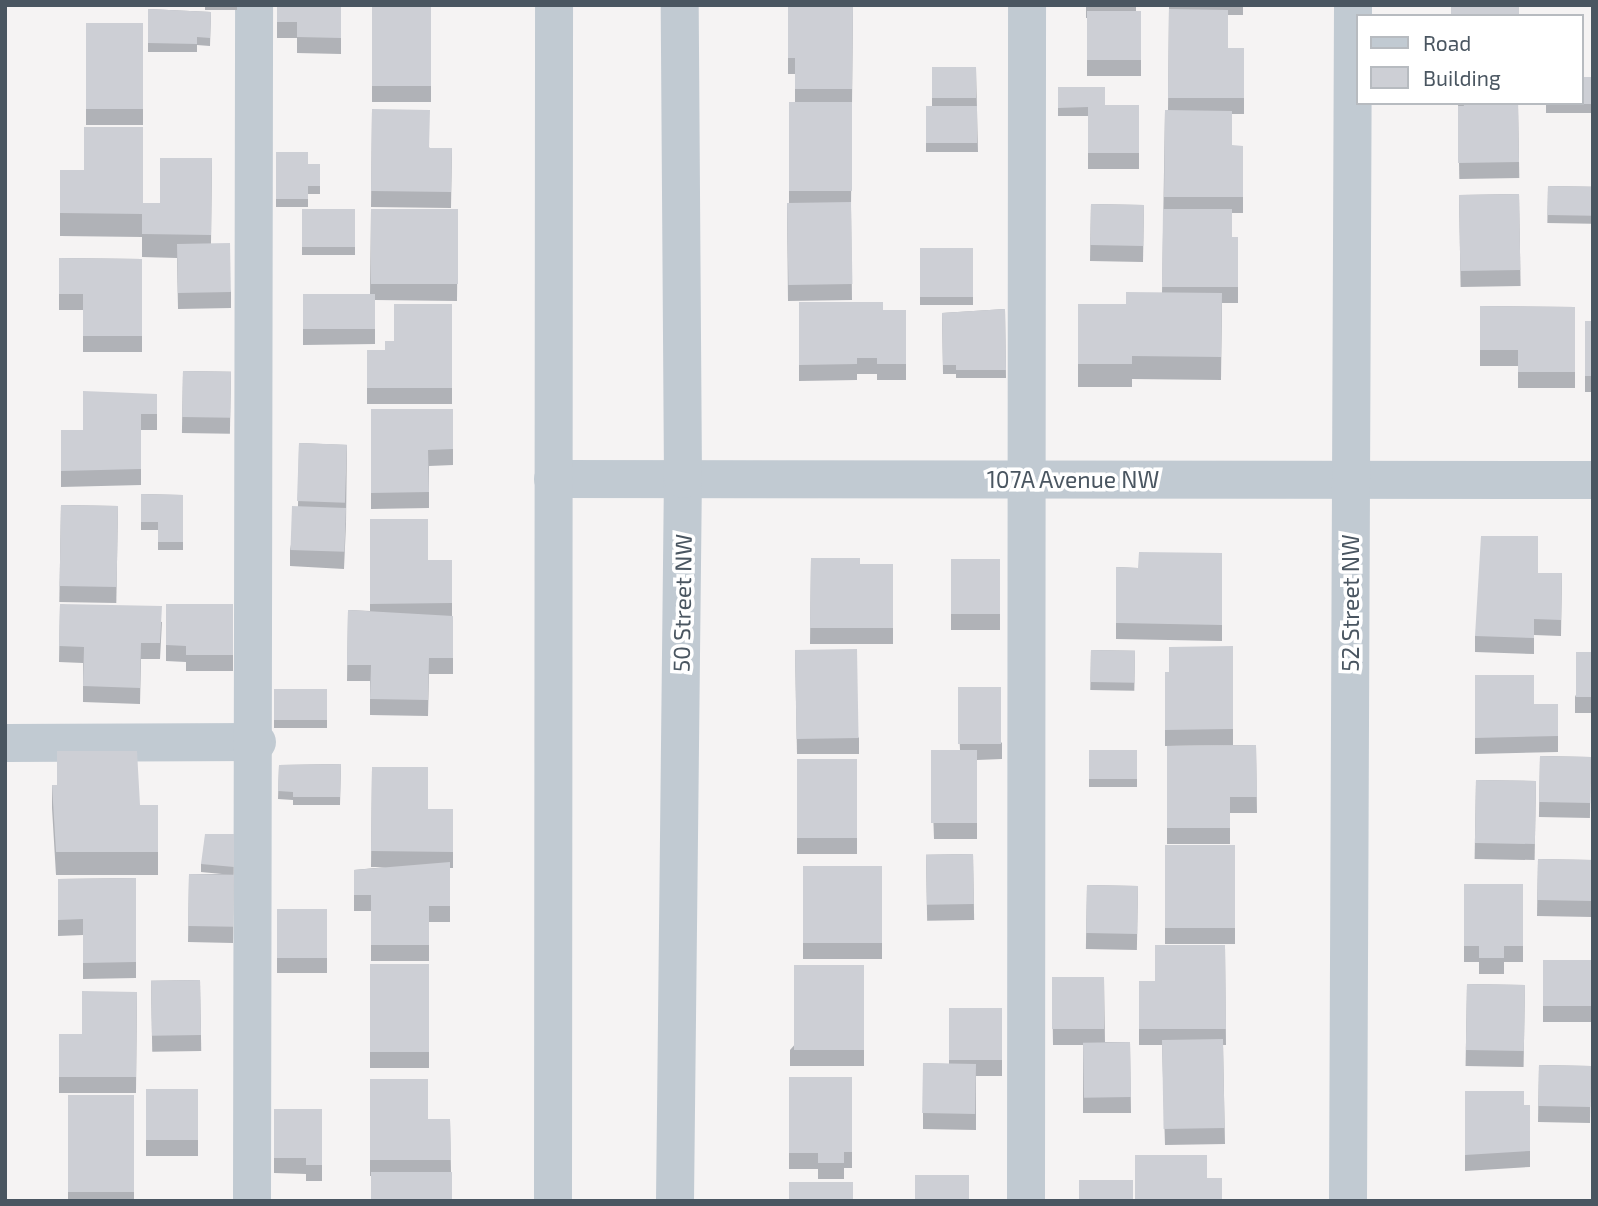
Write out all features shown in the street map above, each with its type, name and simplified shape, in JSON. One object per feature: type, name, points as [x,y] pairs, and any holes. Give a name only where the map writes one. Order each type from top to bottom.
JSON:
[{"type":"street","points":[[252,1201],[257,742],[254,5]]},
{"type":"street","points":[[553,1201],[554,5]]},
{"type":"street","name":"50 Street NW","points":[[676,1201],[683,479],[680,5]]},
{"type":"street","points":[[1026,1201],[1027,5]]},
{"type":"street","name":"52 Street NW","points":[[1348,1201],[1353,5]]},
{"type":"street","name":"107A Avenue NW","points":[[553,479],[1593,480]]},
{"type":"street","points":[[5,743],[257,742]]},
{"type":"building","points":[[277,5],[341,5],[341,38],[297,37],[297,22],[277,22]]},
{"type":"building","points":[[372,5],[431,5],[431,86],[372,86]]},
{"type":"building","points":[[788,5],[853,5],[852,89],[795,89],[795,58],[788,58]]},
{"type":"building","points":[[1451,5],[1519,5],[1519,14],[1451,14]]},
{"type":"building","points":[[148,9],[211,12],[210,38],[197,37],[197,44],[148,43]]},
{"type":"building","points":[[1169,9],[1228,10],[1228,48],[1244,48],[1244,98],[1168,98]]},
{"type":"building","points":[[1087,11],[1141,11],[1141,60],[1087,60]]},
{"type":"building","points":[[86,23],[143,23],[143,109],[86,109]]},
{"type":"building","points":[[932,67],[976,67],[976,98],[932,98]]},
{"type":"building","points":[[1584,77],[1592,77],[1592,104],[1584,104]]},
{"type":"building","points":[[1058,87],[1105,87],[1105,105],[1058,108]]},
{"type":"building","points":[[789,102],[852,102],[852,191],[789,191]]},
{"type":"building","points":[[1088,105],[1139,105],[1139,153],[1088,153]]},
{"type":"building","points":[[1518,105],[1519,162],[1458,163],[1458,106]]},
{"type":"building","points":[[926,106],[977,106],[977,143],[926,143]]},
{"type":"building","points":[[372,109],[430,110],[429,148],[452,148],[451,192],[371,191]]},
{"type":"building","points":[[1165,110],[1232,111],[1232,145],[1243,146],[1243,197],[1164,197]]},
{"type":"building","points":[[84,127],[143,127],[143,203],[160,203],[160,158],[212,158],[211,235],[142,234],[142,214],[60,213],[60,170],[84,170]]},
{"type":"building","points":[[276,152],[308,152],[308,164],[320,164],[320,186],[308,186],[308,199],[276,199]]},
{"type":"building","points":[[1548,186],[1592,187],[1591,216],[1547,215]]},
{"type":"building","points":[[1519,194],[1520,270],[1460,271],[1459,195]]},
{"type":"building","points":[[851,202],[852,284],[788,285],[787,203]]},
{"type":"building","points":[[1091,204],[1144,205],[1143,246],[1090,245]]},
{"type":"building","points":[[302,209],[355,209],[355,247],[302,247]]},
{"type":"building","points":[[371,209],[458,209],[458,284],[371,284]]},
{"type":"building","points":[[1163,209],[1232,209],[1232,237],[1238,237],[1238,287],[1162,287]]},
{"type":"building","points":[[230,243],[231,292],[178,293],[177,244]]},
{"type":"building","points":[[920,248],[973,248],[973,297],[920,297]]},
{"type":"building","points":[[59,258],[142,259],[142,336],[83,336],[83,294],[59,294]]},
{"type":"building","points":[[1126,292],[1222,293],[1221,357],[1132,356],[1132,364],[1078,364],[1078,304],[1126,304]]},
{"type":"building","points":[[303,294],[375,294],[375,329],[303,329]]},
{"type":"building","points":[[799,302],[883,302],[883,310],[906,310],[906,364],[877,364],[877,358],[857,358],[857,364],[799,365]]},
{"type":"building","points":[[394,304],[452,304],[452,388],[367,388],[367,350],[385,350],[385,341],[394,341]]},
{"type":"building","points":[[1480,306],[1575,307],[1575,372],[1518,372],[1518,350],[1480,350]]},
{"type":"building","points":[[1005,309],[1006,370],[956,370],[956,365],[943,365],[942,313]]},
{"type":"building","points":[[1585,321],[1593,321],[1593,376],[1585,376]]},
{"type":"building","points":[[183,371],[231,372],[230,418],[182,417]]},
{"type":"building","points":[[83,391],[157,394],[157,414],[141,414],[141,469],[61,471],[61,430],[83,430]]},
{"type":"building","points":[[371,409],[453,409],[453,449],[428,450],[429,492],[371,493]]},
{"type":"building","points":[[299,443],[347,445],[345,503],[297,501]]},
{"type":"building","points":[[141,494],[183,495],[183,542],[158,542],[158,522],[141,522]]},
{"type":"building","points":[[61,505],[118,506],[117,587],[60,586]]},
{"type":"building","points":[[292,506],[346,508],[344,552],[290,550]]},
{"type":"building","points":[[370,519],[428,519],[428,560],[452,560],[452,603],[370,604]]},
{"type":"building","points":[[1481,536],[1538,536],[1538,573],[1562,573],[1561,620],[1534,619],[1534,638],[1475,636]]},
{"type":"building","points":[[1139,552],[1222,553],[1222,625],[1116,623],[1116,567],[1138,568]]},
{"type":"building","points":[[811,558],[860,558],[860,564],[893,564],[893,628],[810,628]]},
{"type":"building","points":[[951,559],[1000,559],[1000,614],[951,614]]},
{"type":"building","points":[[60,604],[162,606],[160,643],[141,643],[140,688],[83,686],[84,647],[59,646]]},
{"type":"building","points":[[166,604],[233,604],[233,655],[186,655],[186,646],[166,645]]},
{"type":"building","points":[[348,610],[453,616],[453,658],[429,658],[428,700],[370,699],[371,665],[347,665]]},
{"type":"building","points":[[1233,646],[1233,729],[1165,730],[1165,672],[1169,672],[1169,647]]},
{"type":"building","points":[[857,649],[859,738],[797,739],[795,650]]},
{"type":"building","points":[[1091,650],[1135,651],[1134,683],[1090,682]]},
{"type":"building","points":[[1576,652],[1593,652],[1593,697],[1576,697]]},
{"type":"building","points":[[1475,675],[1534,675],[1534,704],[1558,704],[1558,736],[1475,738]]},
{"type":"building","points":[[958,687],[1001,687],[1001,744],[958,744]]},
{"type":"building","points":[[274,689],[327,689],[327,720],[274,720]]},
{"type":"building","points":[[1256,745],[1257,797],[1230,797],[1230,828],[1167,828],[1167,746]]},
{"type":"building","points":[[931,750],[977,750],[977,823],[931,823]]},
{"type":"building","points":[[1089,750],[1137,750],[1137,779],[1089,779]]},
{"type":"building","points":[[57,751],[137,751],[140,805],[158,805],[158,852],[56,852],[52,785],[57,785]]},
{"type":"building","points":[[1540,756],[1591,757],[1590,803],[1539,802]]},
{"type":"building","points":[[797,759],[857,759],[857,838],[797,838]]},
{"type":"building","points":[[341,764],[340,797],[293,797],[293,792],[278,791],[279,765]]},
{"type":"building","points":[[372,767],[428,767],[428,809],[453,809],[453,852],[371,851]]},
{"type":"building","points":[[1476,780],[1536,781],[1535,844],[1475,843]]},
{"type":"building","points":[[205,834],[234,834],[234,867],[201,864]]},
{"type":"building","points":[[1165,845],[1235,845],[1235,928],[1165,928]]},
{"type":"building","points":[[973,854],[974,904],[927,905],[926,855]]},
{"type":"building","points":[[1538,859],[1593,860],[1592,901],[1537,900]]},
{"type":"building","points":[[450,862],[450,906],[429,906],[429,945],[371,945],[371,895],[354,895],[354,870]]},
{"type":"building","points":[[803,866],[882,866],[882,943],[803,943]]},
{"type":"building","points":[[189,874],[234,875],[233,927],[188,926]]},
{"type":"building","points":[[136,878],[136,962],[83,963],[83,919],[58,920],[58,879]]},
{"type":"building","points":[[1464,884],[1523,884],[1523,946],[1504,946],[1504,958],[1479,958],[1479,946],[1464,946]]},
{"type":"building","points":[[1087,885],[1138,886],[1137,934],[1086,933]]},
{"type":"building","points":[[277,909],[327,909],[327,958],[277,958]]},
{"type":"building","points":[[1155,945],[1225,945],[1226,1029],[1139,1029],[1139,981],[1155,981]]},
{"type":"building","points":[[1543,960],[1593,960],[1593,1006],[1543,1006]]},
{"type":"building","points":[[370,964],[429,964],[429,1052],[370,1052]]},
{"type":"building","points":[[794,965],[864,965],[864,1050],[794,1050]]},
{"type":"building","points":[[1052,977],[1104,977],[1104,1029],[1052,1029]]},
{"type":"building","points":[[200,980],[201,1035],[152,1036],[151,981]]},
{"type":"building","points":[[1467,984],[1525,985],[1524,1051],[1466,1050]]},
{"type":"building","points":[[82,991],[137,992],[136,1077],[59,1077],[59,1034],[82,1034]]},
{"type":"building","points":[[949,1008],[1002,1008],[1002,1060],[949,1060]]},
{"type":"building","points":[[1223,1039],[1225,1128],[1164,1129],[1162,1040]]},
{"type":"building","points":[[1130,1042],[1131,1097],[1084,1098],[1083,1043]]},
{"type":"building","points":[[923,1063],[976,1064],[975,1114],[922,1113]]},
{"type":"building","points":[[1539,1065],[1591,1066],[1590,1107],[1538,1106]]},
{"type":"building","points":[[789,1077],[852,1077],[852,1152],[844,1152],[844,1163],[818,1163],[818,1153],[789,1153]]},
{"type":"building","points":[[370,1079],[428,1079],[428,1119],[450,1119],[451,1160],[370,1160]]},
{"type":"building","points":[[146,1089],[198,1089],[198,1140],[146,1140]]},
{"type":"building","points":[[1465,1091],[1524,1091],[1524,1105],[1530,1105],[1530,1151],[1465,1155]]},
{"type":"building","points":[[68,1095],[134,1095],[134,1192],[68,1192]]},
{"type":"building","points":[[274,1109],[322,1109],[322,1165],[306,1165],[306,1158],[274,1158]]},
{"type":"building","points":[[1135,1155],[1207,1155],[1207,1178],[1222,1178],[1222,1201],[1135,1201]]},
{"type":"building","points":[[371,1172],[452,1172],[452,1201],[371,1201]]},
{"type":"building","points":[[915,1175],[969,1175],[969,1201],[915,1201]]},
{"type":"building","points":[[1079,1180],[1133,1180],[1133,1201],[1079,1201]]},
{"type":"building","points":[[789,1182],[853,1182],[853,1201],[789,1201]]}]
